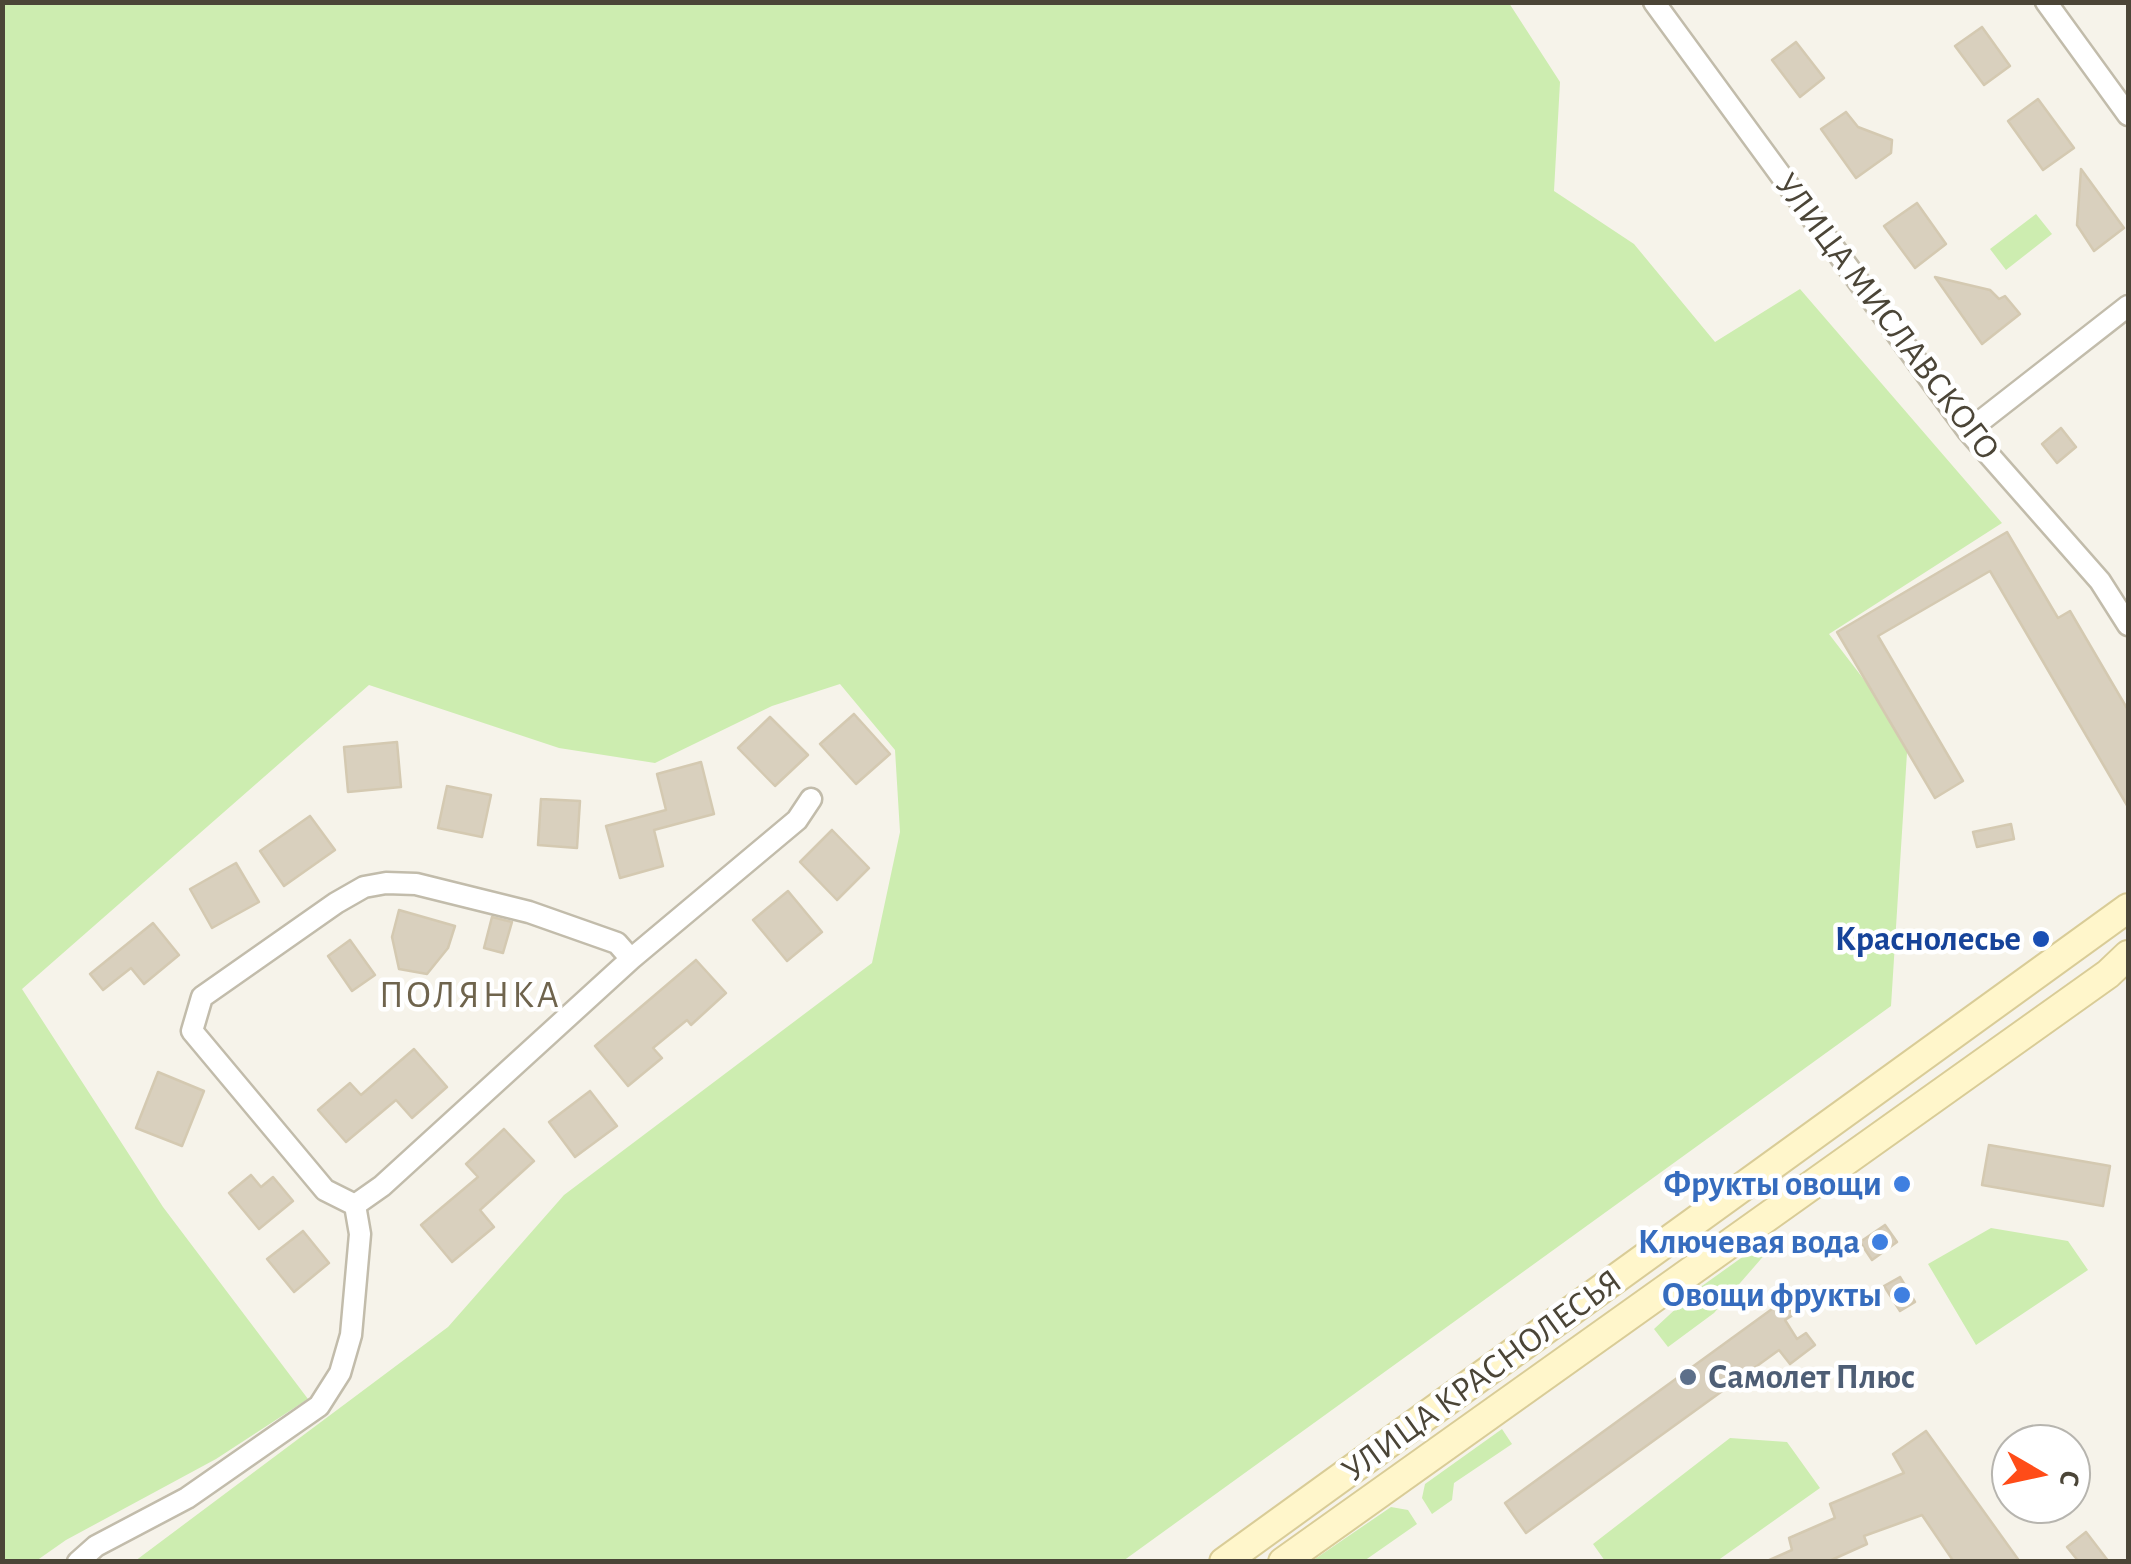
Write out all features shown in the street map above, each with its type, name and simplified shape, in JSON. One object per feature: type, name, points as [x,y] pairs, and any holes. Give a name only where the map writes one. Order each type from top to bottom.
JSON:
[{"type":"street","name":"УЛИЦА МИСЛАВСКОГО","points":[[1654,2],[1968,430],[2100,581],[2128,625]]},
{"type":"street","points":[[2046,2],[2128,115]]},
{"type":"street","points":[[1968,430],[2128,306]]},
{"type":"street","points":[[355,1206],[382,1186],[631,959],[796,820],[811,800]]},
{"type":"street","points":[[355,1206],[325,1190],[192,1032],[202,997],[364,887],[416,884],[529,912],[617,943],[631,959]]},
{"type":"street","name":"УЛИЦА КРАСНОЛЕСЬЯ","points":[[1224,1562],[2128,908]]},
{"type":"street","points":[[2084,941],[2118,964]]},
{"type":"street","name":"УЛИЦА КРАСНОЛЕСЬЯ","points":[[1283,1562],[2118,964]]},
{"type":"street","points":[[78,1562],[96,1546],[187,1498],[319,1406],[340,1373],[350,1335],[360,1234],[355,1206]]},
{"type":"green space","points":[[3,3],[1509,3],[1560,82],[1554,191],[1634,244],[1715,342],[1800,289],[2002,523],[1829,634],[1908,737],[1891,1006],[1123,1561],[135,1561],[448,1327],[564,1195],[872,963],[900,832],[895,750],[840,684],[772,706],[655,763],[559,748],[369,685],[22,989],[163,1207],[308,1399],[216,1459],[66,1540],[36,1561],[3,1562]]},
{"type":"green space","points":[[2036,214],[2052,234],[2006,270],[1990,249]]},
{"type":"green space","points":[[1991,1228],[2068,1241],[2088,1270],[1976,1345],[1928,1264]]},
{"type":"green space","points":[[1762,1243],[1774,1244],[1714,1313],[1668,1347],[1654,1329],[1695,1291]]},
{"type":"green space","points":[[1502,1429],[1512,1444],[1454,1483],[1452,1500],[1432,1514],[1422,1498],[1425,1484]]},
{"type":"green space","points":[[1730,1438],[1787,1442],[1820,1488],[1717,1561],[1605,1561],[1593,1544]]},
{"type":"green space","points":[[1391,1507],[1408,1510],[1417,1524],[1364,1561],[1312,1561]]},
{"type":"building","points":[[1982,27],[2010,66],[1984,85],[1955,46]]},
{"type":"building","points":[[1796,42],[1824,78],[1800,97],[1772,60]]},
{"type":"building","points":[[2038,99],[2074,148],[2043,170],[2008,121]]},
{"type":"building","points":[[1846,112],[1858,127],[1892,140],[1891,153],[1856,178],[1821,129]]},
{"type":"building","points":[[2081,169],[2124,228],[2094,251],[2077,225]]},
{"type":"building","points":[[1917,203],[1946,244],[1915,268],[1884,226]]},
{"type":"building","points":[[1935,277],[1990,290],[1999,299],[2005,296],[2020,314],[1982,344]]},
{"type":"building","points":[[2061,428],[2076,447],[2057,463],[2042,444]]},
{"type":"building","points":[[2007,532],[2058,618],[2070,611],[2128,710],[2128,807],[1990,571],[1878,636],[1963,781],[1935,798],[1837,632]]},
{"type":"building","points":[[854,714],[890,754],[856,784],[820,744]]},
{"type":"building","points":[[770,717],[808,755],[775,786],[738,748]]},
{"type":"building","points":[[397,742],[401,787],[348,792],[344,747]]},
{"type":"building","points":[[701,762],[714,814],[654,830],[663,866],[620,878],[606,826],[666,810],[657,774]]},
{"type":"building","points":[[447,786],[491,795],[482,837],[438,828]]},
{"type":"building","points":[[541,799],[580,801],[577,848],[538,845]]},
{"type":"building","points":[[310,816],[335,850],[284,886],[260,851]]},
{"type":"building","points":[[2011,824],[2014,839],[1977,847],[1973,832]]},
{"type":"building","points":[[832,830],[869,868],[837,900],[800,862]]},
{"type":"building","points":[[236,863],[259,902],[212,928],[190,889]]},
{"type":"building","points":[[788,891],[822,932],[787,961],[753,920]]},
{"type":"building","points":[[399,910],[455,926],[448,948],[427,974],[399,969],[392,937]]},
{"type":"building","points":[[492,917],[512,922],[503,953],[484,948]]},
{"type":"building","points":[[153,923],[179,955],[144,984],[131,968],[103,990],[90,974]]},
{"type":"building","points":[[350,940],[375,975],[352,991],[328,956]]},
{"type":"building","points":[[696,960],[726,993],[691,1025],[687,1020],[653,1048],[662,1058],[628,1086],[595,1046]]},
{"type":"building","points":[[414,1049],[447,1087],[412,1118],[396,1100],[346,1142],[318,1110],[350,1083],[361,1095]]},
{"type":"building","points":[[158,1072],[204,1091],[182,1146],[136,1128]]},
{"type":"building","points":[[590,1091],[617,1126],[575,1157],[549,1122]]},
{"type":"building","points":[[504,1129],[534,1161],[480,1210],[494,1227],[452,1262],[421,1225],[478,1177],[466,1164]]},
{"type":"building","points":[[1989,1145],[2110,1166],[2103,1206],[1982,1185]]},
{"type":"building","points":[[251,1175],[261,1187],[273,1177],[293,1201],[259,1229],[229,1193]]},
{"type":"building","points":[[1885,1225],[1897,1242],[1872,1260],[1860,1242]]},
{"type":"building","points":[[303,1231],[329,1263],[294,1292],[267,1259]]},
{"type":"building","points":[[1900,1277],[1915,1302],[1900,1311],[1884,1286]]},
{"type":"building","points":[[1783,1301],[1793,1315],[1785,1320],[1797,1339],[1806,1333],[1815,1345],[1790,1364],[1779,1350],[1526,1533],[1505,1503]]},
{"type":"building","points":[[1926,1431],[2020,1562],[1954,1562],[1922,1515],[1864,1536],[1867,1544],[1827,1562],[1765,1562],[1792,1550],[1789,1538],[1835,1518],[1830,1504],[1904,1473],[1893,1454]]},
{"type":"building","points":[[2086,1532],[2109,1562],[2079,1562],[2067,1547]]},
{"type":"place","name":"Краснолесье","points":[[2041,939]]},
{"type":"place","name":"Фрукты овощи","points":[[1902,1184]]},
{"type":"place","name":"Ключевая вода","points":[[1880,1242]]},
{"type":"place","name":"Овощи фрукты","points":[[1902,1295]]},
{"type":"place","name":"Самолет Плюс","points":[[1688,1377]]},
{"type":"district","name":"ПОЛЯНКА","points":[[470,996]]}]
